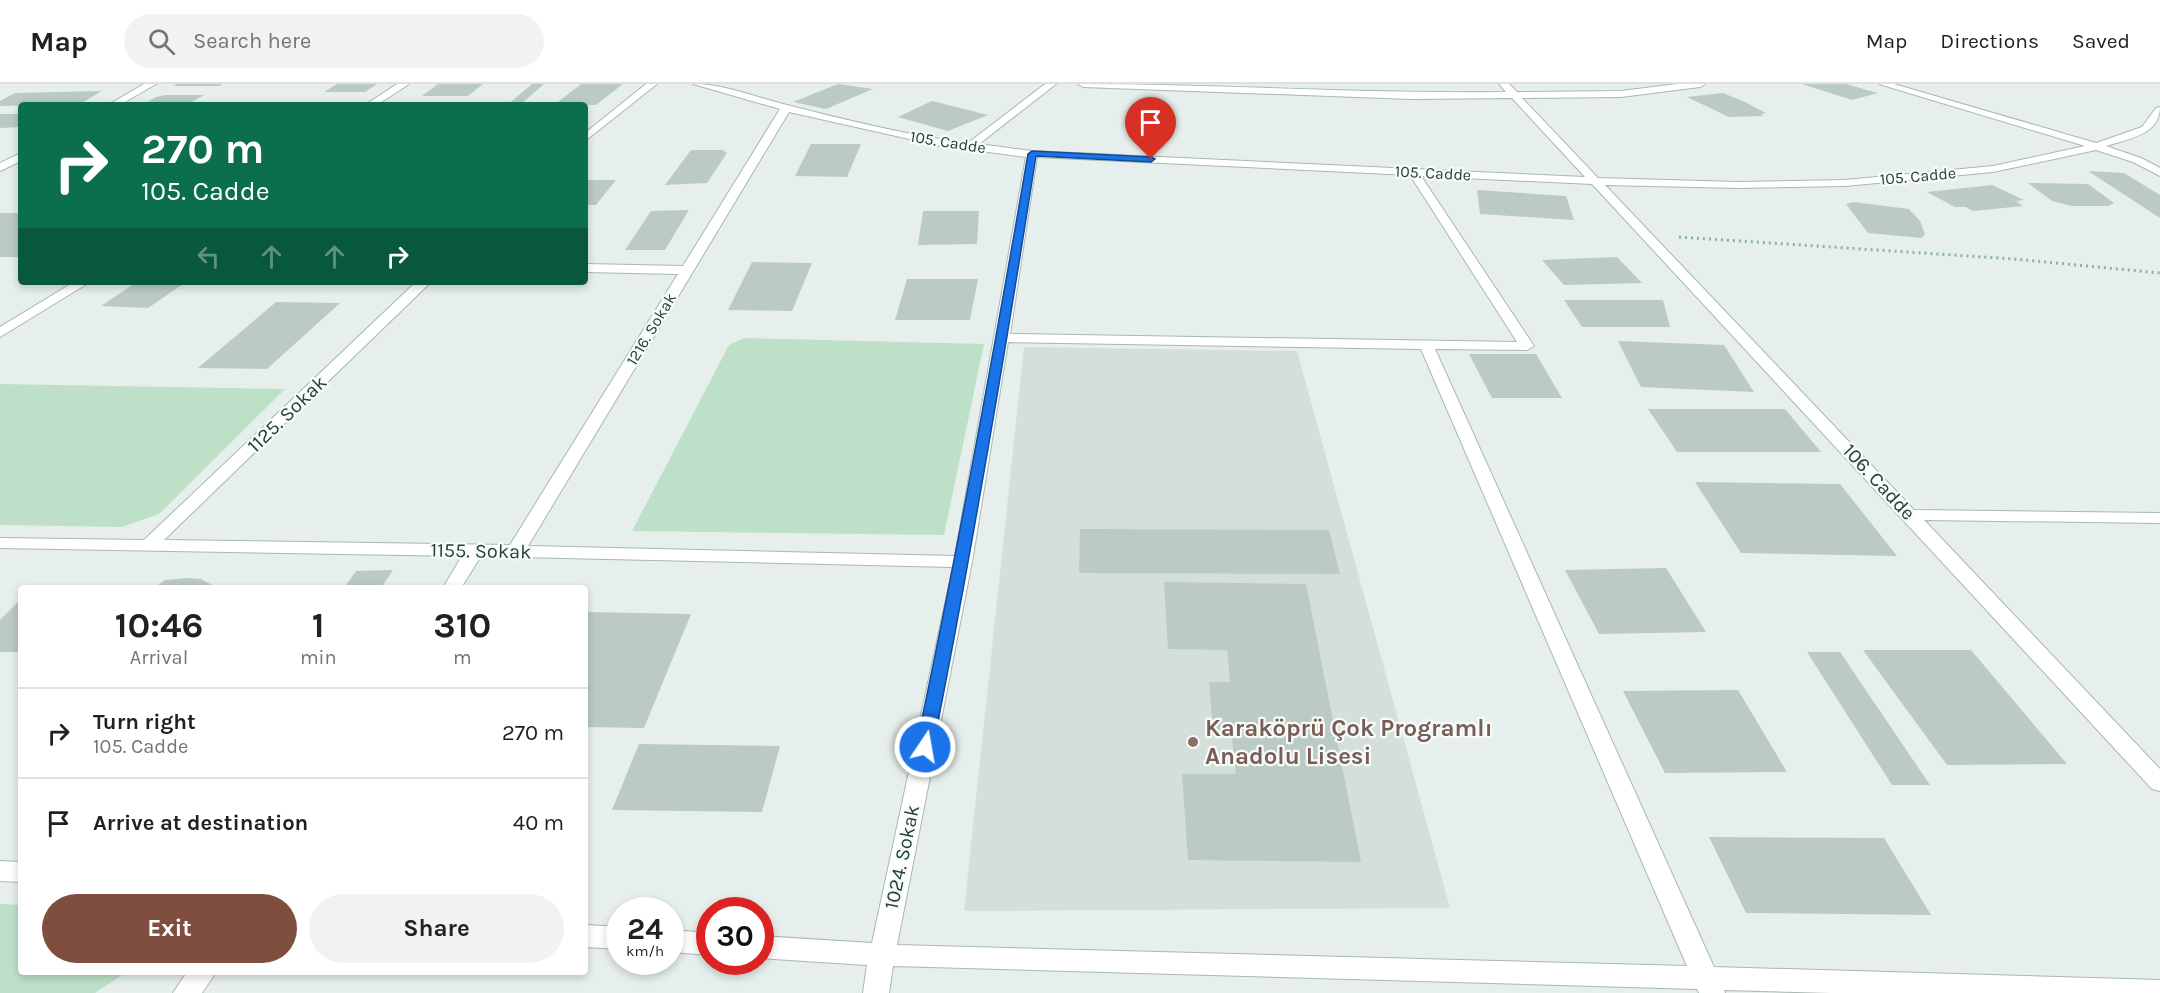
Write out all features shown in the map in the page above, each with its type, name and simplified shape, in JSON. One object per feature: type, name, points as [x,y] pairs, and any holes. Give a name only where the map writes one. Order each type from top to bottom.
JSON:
[{"type":"street","points":[[118,102],[151,84]]},
{"type":"street","points":[[375,102],[404,84]]},
{"type":"street","points":[[588,136],[652,84]]},
{"type":"street","name":"105. Cadde","points":[[698,84],[786,108],[936,142],[1032,154],[1597,181],[1738,185],[1845,183],[1993,170],[2096,146],[2146,129],[2160,110]]},
{"type":"street","points":[[970,146],[1051,84]]},
{"type":"street","points":[[1083,84],[1410,96],[1621,94],[1700,84]]},
{"type":"street","name":"106. Cadde","points":[[1504,84],[2160,783]]},
{"type":"street","points":[[1884,84],[2096,146],[2136,160],[2160,173]]},
{"type":"street","name":"1216. Sokak","points":[[516,551],[786,108]]},
{"type":"street","name":"1024. Sokak","points":[[876,993],[963,562],[1032,154]]},
{"type":"street","points":[[2,166],[18,158]]},
{"type":"street","points":[[2,166],[18,166]]},
{"type":"street","points":[[1000,338],[1527,346],[1413,172]]},
{"type":"street","points":[[588,268],[687,270]]},
{"type":"street","points":[[0,333],[78,285]]},
{"type":"street","name":"1125. Sokak","points":[[149,545],[421,285]]},
{"type":"street","points":[[1426,344],[1709,985]]},
{"type":"street","points":[[1910,515],[2160,518]]},
{"type":"street","name":"1155. Sokak","points":[[0,543],[475,550],[963,562]]},
{"type":"street","points":[[454,585],[475,550]]},
{"type":"street","points":[[0,871],[18,872]]},
{"type":"street","points":[[588,936],[606,937]]},
{"type":"street","points":[[774,948],[882,955],[1709,985],[2160,991]]},
{"type":"street","points":[[186,993],[201,975]]},
{"type":"path","points":[[1648,235],[2014,259],[2160,273]]},
{"type":"shaded area","name":"Karaköprü Çok Programlı Anadolu Lisesi","points":[[1024,347],[1297,351],[1450,908],[964,911]]},
{"type":"green space","points":[[744,338],[984,344],[944,535],[632,531],[729,345]]},
{"type":"green space","points":[[0,384],[285,389],[159,514],[122,527],[0,525]]},
{"type":"green space","points":[[0,904],[18,905],[18,975],[122,975],[95,993],[0,993]]},
{"type":"building","points":[[177,84],[223,84],[219,86],[173,86]]},
{"type":"building","points":[[337,84],[377,84],[365,92],[324,92]]},
{"type":"building","points":[[438,84],[483,84],[468,96],[422,96]]},
{"type":"building","points":[[532,84],[544,84],[523,102],[511,102]]},
{"type":"building","points":[[581,84],[623,84],[596,105],[588,105],[588,102],[558,102]]},
{"type":"building","points":[[838,84],[873,89],[826,109],[793,102]]},
{"type":"building","points":[[1802,84],[1846,84],[1878,93],[1852,100]]},
{"type":"building","points":[[102,91],[83,102],[18,102],[18,106],[0,106],[0,101],[15,93]]},
{"type":"building","points":[[1723,93],[1766,113],[1761,114],[1763,116],[1729,117],[1687,97]]},
{"type":"building","points":[[204,95],[192,102],[147,102],[156,97]]},
{"type":"building","points":[[932,101],[988,115],[948,131],[898,117]]},
{"type":"building","points":[[0,114],[18,114],[18,127],[0,128]]},
{"type":"building","points":[[811,144],[861,144],[847,177],[795,176]]},
{"type":"building","points":[[691,150],[723,150],[727,153],[707,183],[665,185]]},
{"type":"building","points":[[2088,171],[2124,173],[2160,195],[2160,218]]},
{"type":"building","points":[[588,180],[616,180],[596,205],[588,205]]},
{"type":"building","points":[[2028,183],[2088,184],[2114,203],[2108,206],[2072,206],[2052,201]]},
{"type":"building","points":[[1992,185],[2024,200],[2016,201],[2023,206],[1973,211],[1966,207],[1955,207],[1927,192]]},
{"type":"building","points":[[1477,190],[1566,196],[1574,220],[1480,214]]},
{"type":"building","points":[[1854,202],[1909,209],[1920,221],[1925,234],[1922,238],[1868,233],[1846,204]]},
{"type":"building","points":[[689,210],[665,250],[625,250],[651,211]]},
{"type":"building","points":[[923,211],[979,211],[977,244],[918,245]]},
{"type":"building","points":[[0,213],[18,213],[18,257],[0,257]]},
{"type":"building","points":[[1617,257],[1642,283],[1564,285],[1542,260]]},
{"type":"building","points":[[752,262],[812,263],[792,311],[728,310]]},
{"type":"building","points":[[907,279],[978,279],[970,320],[895,320]]},
{"type":"building","points":[[132,285],[182,285],[148,308],[101,306]]},
{"type":"building","points":[[1564,300],[1663,300],[1670,327],[1582,327]]},
{"type":"building","points":[[276,302],[340,303],[267,369],[198,368]]},
{"type":"building","points":[[1618,341],[1724,345],[1754,392],[1641,387]]},
{"type":"building","points":[[1469,354],[1536,354],[1562,398],[1492,398]]},
{"type":"building","points":[[1648,409],[1785,409],[1821,452],[1677,452]]},
{"type":"building","points":[[1695,482],[1840,484],[1897,556],[1741,553]]},
{"type":"building","points":[[1080,529],[1329,530],[1340,574],[1079,573]]},
{"type":"building","points":[[1666,568],[1706,632],[1599,634],[1565,570]]},
{"type":"building","points":[[393,570],[383,585],[346,585],[356,571]]},
{"type":"building","points":[[201,579],[212,585],[158,585],[165,580]]},
{"type":"building","points":[[1164,582],[1306,584],[1361,862],[1188,860],[1182,774],[1236,774],[1231,730],[1213,730],[1209,682],[1230,682],[1227,650],[1168,649]]},
{"type":"building","points":[[18,602],[18,652],[0,652],[0,620]]},
{"type":"building","points":[[588,612],[691,614],[644,728],[588,727]]},
{"type":"building","points":[[1863,650],[1971,650],[2067,764],[1947,765]]},
{"type":"building","points":[[1807,652],[1840,652],[1930,785],[1892,785]]},
{"type":"building","points":[[1738,690],[1787,772],[1665,773],[1623,691]]},
{"type":"building","points":[[639,744],[780,746],[762,812],[612,810]]},
{"type":"building","points":[[1709,837],[1884,838],[1931,915],[1746,913]]},
{"type":"place","name":"Karaköprü Çok Programlı Anadolu Lisesi","points":[[1193,742]]},
{"type":"route","points":[[925,747],[963,562],[1032,154],[1151,159]]}]
